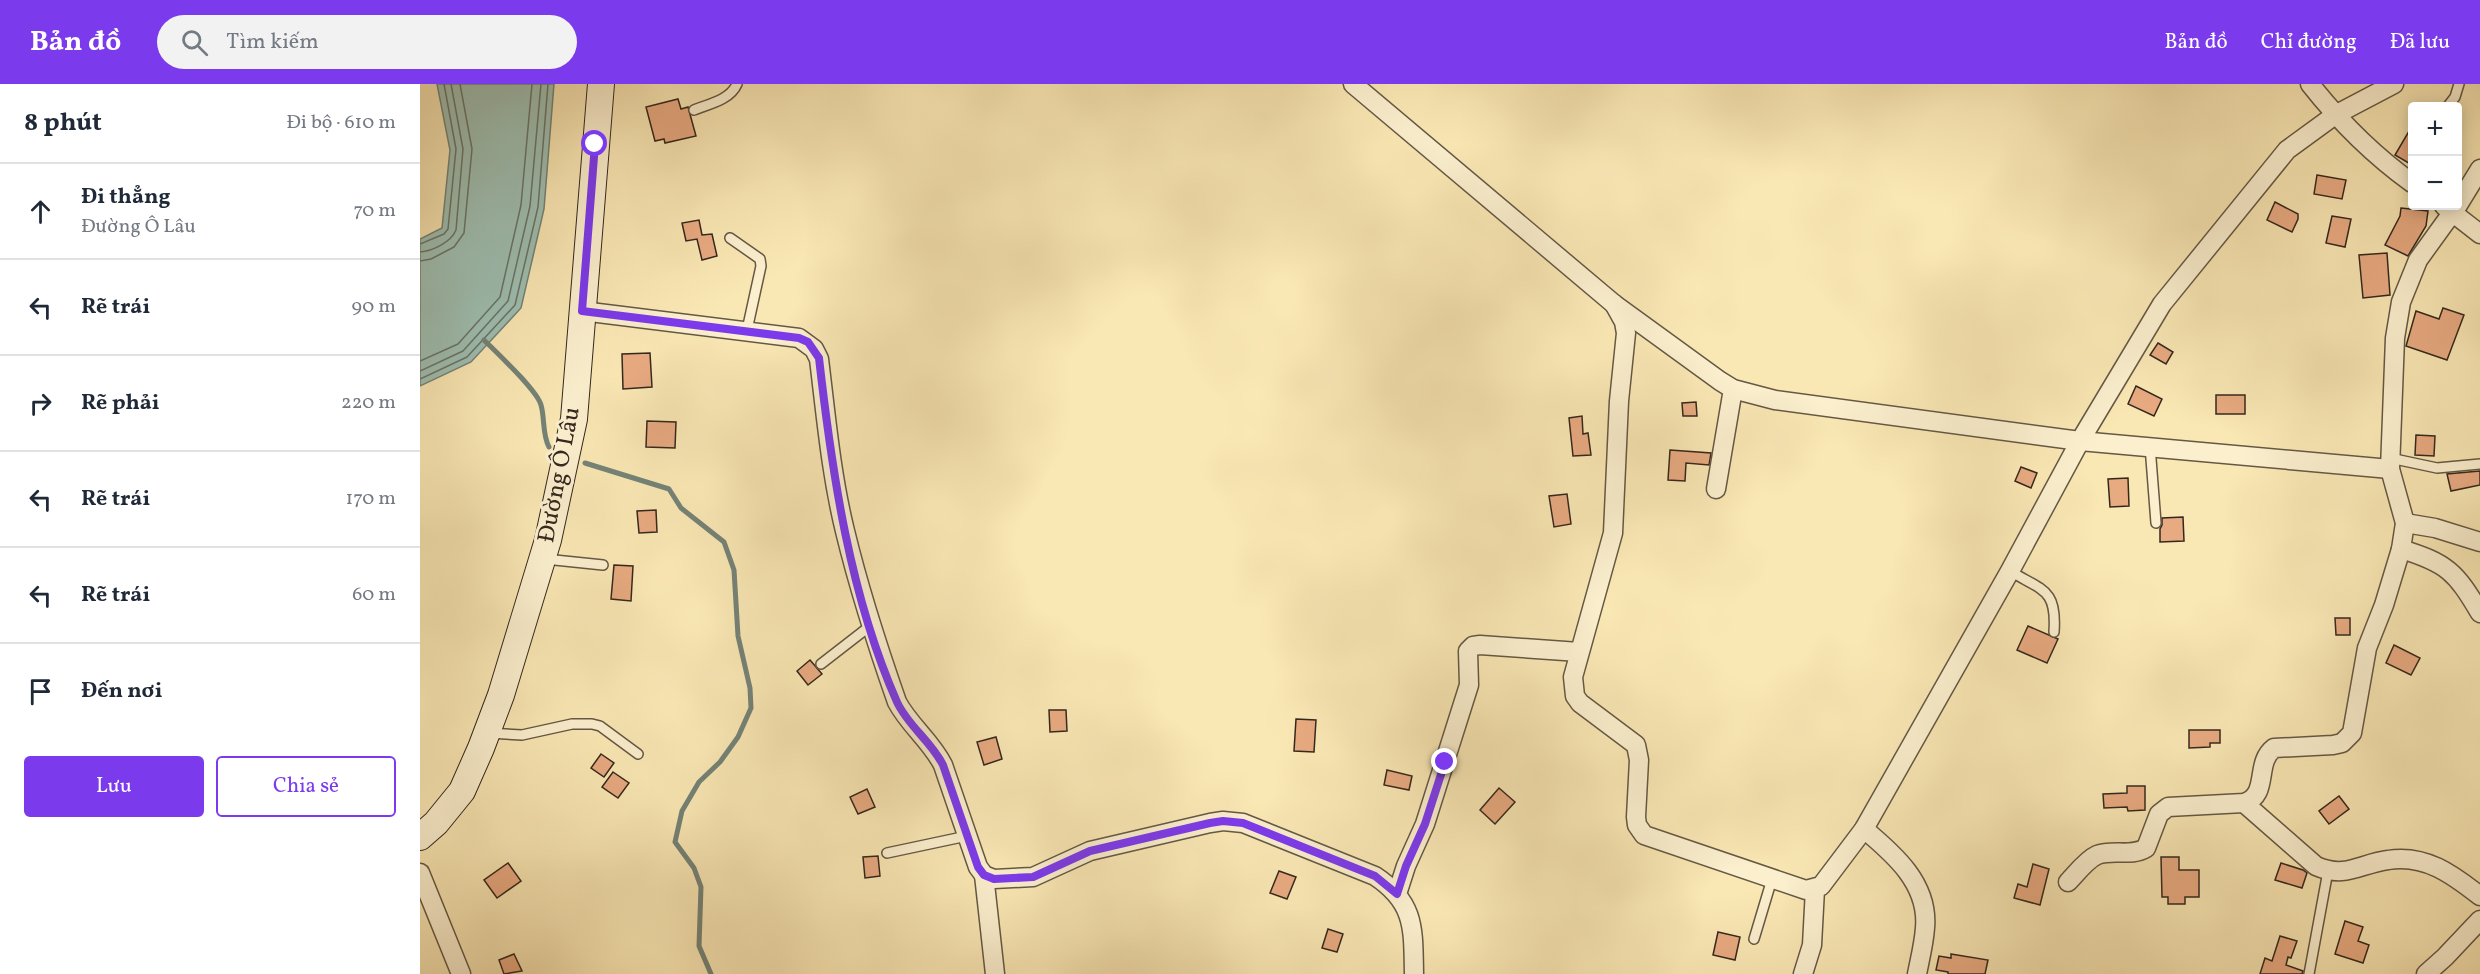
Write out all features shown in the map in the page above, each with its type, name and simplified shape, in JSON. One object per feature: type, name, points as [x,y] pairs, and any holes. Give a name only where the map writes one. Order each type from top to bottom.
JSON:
[{"type":"main road","name":"Đường Ô Lâu","points":[[420,837],[436,823],[462,790],[501,695],[543,558],[574,419],[600,84]]},
{"type":"street","points":[[1353,84],[1614,304],[1733,388],[1775,400],[2080,441],[2390,464]]},
{"type":"street","points":[[2310,84],[2335,115],[2380,160],[2408,180]]},
{"type":"street","points":[[1614,304],[1624,322],[1626,333],[1619,401],[1612,533],[1573,677],[1575,696],[1580,703],[1631,739],[1639,752],[1636,817],[1640,831],[1644,835],[1806,890],[1815,889],[1821,886],[1864,829],[2010,572],[2080,441],[2162,304],[2287,150],[2335,115],[2394,84]]},
{"type":"street","points":[[2462,194],[2480,169]]},
{"type":"street","points":[[2068,882],[2097,855],[2135,852],[2146,848],[2159,814],[2168,807],[2244,803],[2256,798],[2265,758],[2274,748],[2333,745],[2342,743],[2352,733],[2367,648],[2385,605],[2401,549],[2405,523],[2390,464],[2395,338],[2401,302],[2418,260],[2451,210]]},
{"type":"street","points":[[2456,210],[2480,234]]},
{"type":"street","points":[[582,311],[799,338],[808,342],[819,358],[844,530],[870,626],[900,707],[943,765],[978,867],[984,875],[995,974]]},
{"type":"street","points":[[1716,489],[1733,388]]},
{"type":"street","points":[[2405,523],[2435,528],[2480,542]]},
{"type":"street","points":[[2401,549],[2427,557],[2447,568],[2480,613]]},
{"type":"street","points":[[1397,894],[1406,866],[1425,824],[1469,685],[1468,651],[1473,646],[1480,645],[1579,652]]},
{"type":"street","points":[[2244,803],[2316,866],[2328,872],[2351,872],[2387,860],[2405,858],[2418,860],[2437,866],[2480,896]]},
{"type":"street","points":[[984,875],[994,879],[1033,877],[1090,851],[1210,823],[1233,821],[1243,823],[1375,876],[1397,894],[1411,917],[1414,974]]},
{"type":"street","points":[[1864,829],[1893,853],[1916,885],[1924,905],[1925,926],[1917,974]]},
{"type":"street","points":[[420,873],[461,974]]},
{"type":"street","points":[[1803,974],[1812,945],[1815,889]]},
{"type":"street","points":[[2426,974],[2480,920]]},
{"type":"lane","points":[[694,110],[724,98],[734,91],[737,84]]},
{"type":"lane","points":[[2452,102],[2456,97],[2459,84]]},
{"type":"lane","points":[[730,238],[760,259],[761,266],[747,330]]},
{"type":"lane","points":[[2150,446],[2156,523]]},
{"type":"lane","points":[[2390,464],[2437,468],[2480,464]]},
{"type":"lane","points":[[543,558],[603,565]]},
{"type":"lane","points":[[2010,572],[2046,592],[2051,598],[2056,612],[2054,633]]},
{"type":"lane","points":[[820,664],[870,626]]},
{"type":"lane","points":[[487,733],[522,735],[572,724],[592,724],[600,726],[638,754]]},
{"type":"lane","points":[[888,853],[967,836]]},
{"type":"lane","points":[[2309,974],[2328,872]]},
{"type":"lane","points":[[1754,939],[1772,879]]},
{"type":"water","points":[[437,84],[554,84],[544,209],[521,308],[471,362],[420,386],[420,239],[442,228],[450,150]]},
{"type":"building","points":[[678,99],[681,109],[688,107],[696,136],[665,143],[664,139],[655,141],[646,107]]},
{"type":"building","points":[[2408,133],[2408,163],[2395,155]]},
{"type":"building","points":[[2317,175],[2346,180],[2342,199],[2314,194]]},
{"type":"building","points":[[2275,202],[2298,214],[2292,232],[2267,220]]},
{"type":"building","points":[[2401,208],[2428,211],[2426,226],[2408,256],[2385,245],[2400,216]]},
{"type":"building","points":[[2332,216],[2351,219],[2345,247],[2326,243]]},
{"type":"building","points":[[699,220],[702,235],[712,234],[717,256],[702,260],[697,239],[686,241],[682,223]]},
{"type":"building","points":[[2387,253],[2390,295],[2363,298],[2359,255]]},
{"type":"building","points":[[2443,308],[2464,315],[2447,360],[2406,346],[2416,311],[2439,319]]},
{"type":"building","points":[[2158,343],[2173,352],[2166,364],[2150,355]]},
{"type":"building","points":[[650,353],[652,387],[623,389],[622,354]]},
{"type":"building","points":[[2136,386],[2162,399],[2154,416],[2128,404]]},
{"type":"building","points":[[2216,395],[2245,395],[2245,414],[2216,414]]},
{"type":"building","points":[[1696,402],[1697,416],[1683,416],[1682,403]]},
{"type":"building","points":[[1582,416],[1583,434],[1588,433],[1591,455],[1573,456],[1569,418]]},
{"type":"building","points":[[647,421],[676,422],[675,448],[646,447]]},
{"type":"building","points":[[2416,435],[2435,436],[2434,456],[2415,455]]},
{"type":"building","points":[[1670,450],[1711,453],[1709,465],[1686,463],[1685,481],[1668,480]]},
{"type":"building","points":[[2021,467],[2037,473],[2031,488],[2015,481]]},
{"type":"building","points":[[2480,471],[2480,485],[2451,491],[2447,474]]},
{"type":"building","points":[[2128,478],[2129,506],[2110,507],[2108,479]]},
{"type":"building","points":[[1567,494],[1571,524],[1554,527],[1549,496]]},
{"type":"building","points":[[656,510],[657,532],[639,533],[637,511]]},
{"type":"building","points":[[2183,517],[2184,541],[2160,542],[2162,518]]},
{"type":"building","points":[[614,565],[633,566],[631,601],[611,599]]},
{"type":"building","points":[[2335,618],[2350,618],[2350,635],[2336,635]]},
{"type":"building","points":[[2028,626],[2058,639],[2047,663],[2017,650]]},
{"type":"building","points":[[2394,645],[2420,658],[2411,675],[2386,663]]},
{"type":"building","points":[[810,660],[822,674],[808,685],[797,671]]},
{"type":"building","points":[[1049,710],[1066,710],[1067,731],[1050,732]]},
{"type":"building","points":[[1296,719],[1316,720],[1314,752],[1294,751]]},
{"type":"building","points":[[2189,730],[2220,730],[2220,743],[2210,743],[2210,747],[2189,748]]},
{"type":"building","points":[[996,737],[1002,759],[984,765],[977,742]]},
{"type":"building","points":[[601,754],[614,763],[604,777],[591,768]]},
{"type":"building","points":[[1387,770],[1412,776],[1409,790],[1384,785]]},
{"type":"building","points":[[613,772],[629,783],[618,798],[602,787]]},
{"type":"building","points":[[2127,786],[2145,786],[2145,810],[2128,811],[2127,807],[2104,808],[2103,794],[2127,793]]},
{"type":"building","points":[[1499,788],[1515,802],[1495,824],[1480,810]]},
{"type":"building","points":[[867,789],[875,807],[858,814],[850,797]]},
{"type":"building","points":[[2339,796],[2349,809],[2329,824],[2319,811]]},
{"type":"building","points":[[878,856],[880,876],[865,878],[863,857]]},
{"type":"building","points":[[2161,857],[2179,857],[2179,870],[2199,870],[2199,897],[2185,897],[2185,904],[2168,904],[2168,897],[2162,897]]},
{"type":"building","points":[[508,863],[521,881],[497,898],[484,880]]},
{"type":"building","points":[[2281,863],[2307,873],[2302,888],[2275,880]]},
{"type":"building","points":[[2033,864],[2049,869],[2040,905],[2014,898],[2018,884],[2027,887]]},
{"type":"building","points":[[1279,871],[1296,877],[1287,899],[1270,893]]},
{"type":"building","points":[[2345,921],[2363,927],[2358,941],[2369,945],[2363,963],[2335,954]]},
{"type":"building","points":[[1328,929],[1343,934],[1337,952],[1322,948]]},
{"type":"building","points":[[1718,932],[1740,937],[1735,960],[1713,955]]},
{"type":"building","points":[[2280,936],[2297,941],[2286,965],[2303,971],[2302,974],[2260,974],[2265,958],[2272,961]]},
{"type":"building","points":[[514,954],[522,971],[504,974],[499,960]]},
{"type":"building","points":[[1951,954],[1988,960],[1985,974],[1948,974],[1948,972],[1936,970],[1939,956],[1951,958]]},
{"type":"waterway","points":[[484,340],[538,398],[549,447]]},
{"type":"waterway","points":[[585,463],[669,489],[681,508],[724,542],[734,570],[738,636],[750,688],[751,708],[738,737],[720,762],[699,782],[682,811],[675,842],[694,868],[701,887],[699,946],[711,974]]},
{"type":"route","points":[[595,144],[582,311],[799,338],[808,342],[819,358],[830,447],[844,530],[870,626],[897,702],[943,765],[978,867],[984,875],[994,879],[1033,877],[1090,851],[1210,823],[1233,821],[1375,876],[1397,894],[1406,866],[1425,824],[1445,762]]}]
